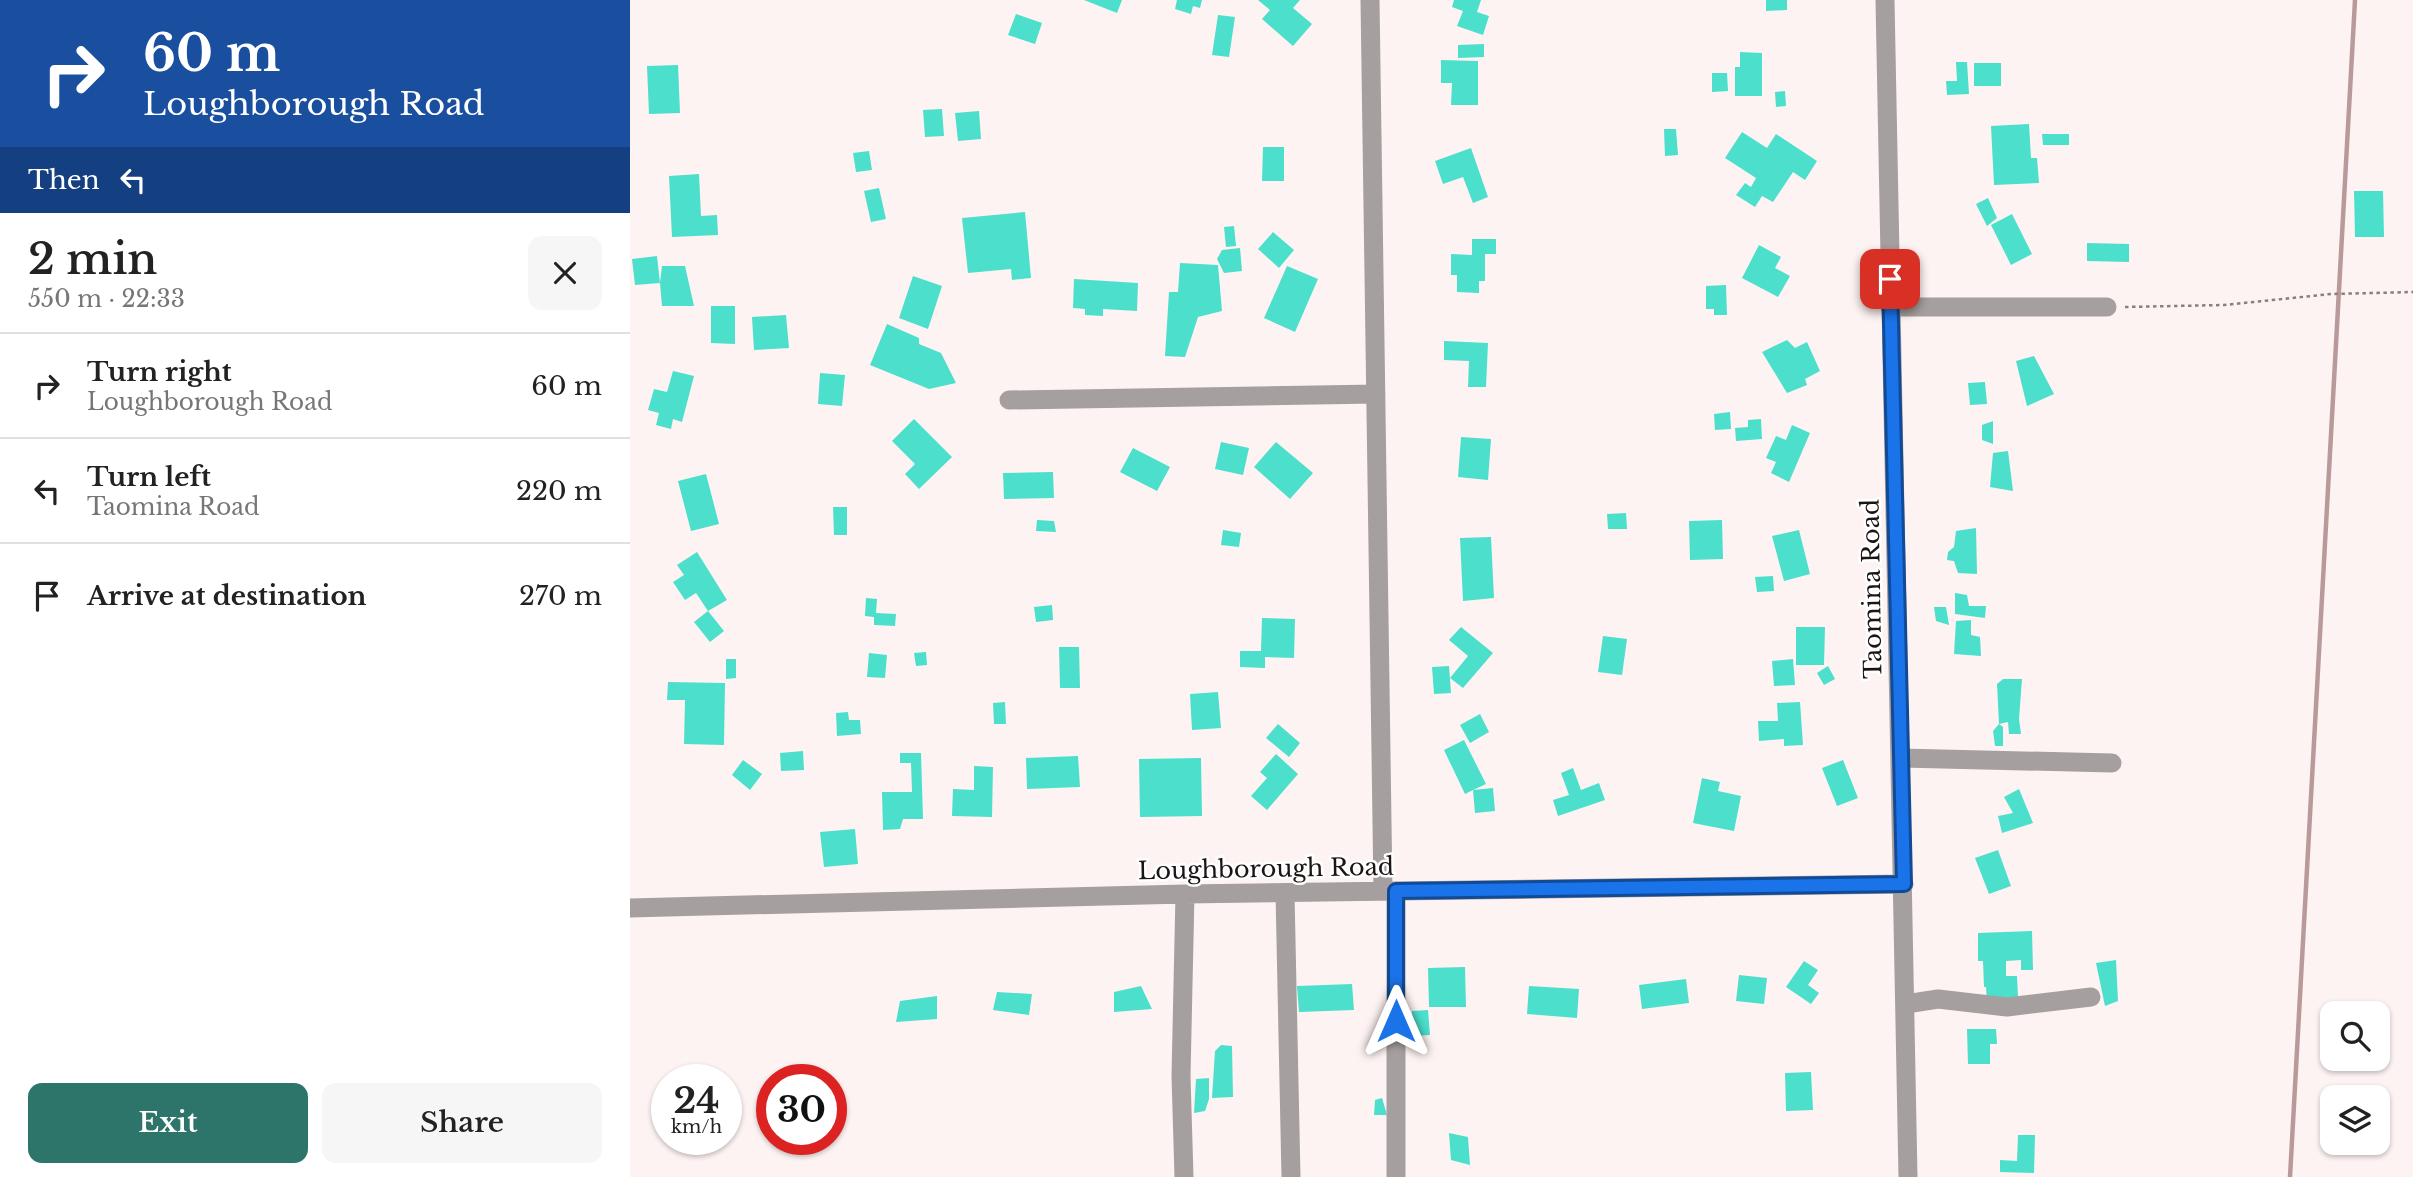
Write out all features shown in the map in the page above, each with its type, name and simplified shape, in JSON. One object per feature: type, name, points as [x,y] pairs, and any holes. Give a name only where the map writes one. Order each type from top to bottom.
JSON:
[{"type":"street","points":[[1370,0],[1376,394],[1396,1177]]},
{"type":"street","name":"Taomina Road","points":[[1885,0],[1908,1177]]},
{"type":"street","points":[[1890,307],[2107,307]]},
{"type":"street","points":[[1009,400],[1376,394]]},
{"type":"street","points":[[1901,758],[2112,763]]},
{"type":"street","name":"Loughborough Road","points":[[630,908],[1285,892],[1904,884]]},
{"type":"street","points":[[1285,892],[1291,1177]]},
{"type":"street","points":[[1184,1177],[1181,1076],[1185,894]]},
{"type":"street","points":[[1906,1004],[1938,999],[2007,1007],[2091,998]]},
{"type":"path","points":[[2107,307],[2224,305],[2331,294],[2413,292]]},
{"type":"building","points":[[1084,0],[1122,0],[1117,13]]},
{"type":"building","points":[[1177,0],[1202,0],[1200,8],[1193,6],[1191,14],[1175,9]]},
{"type":"building","points":[[1258,0],[1300,0],[1293,8],[1312,24],[1293,46],[1262,19],[1270,10]]},
{"type":"building","points":[[1454,0],[1481,0],[1477,12],[1489,16],[1483,35],[1457,26],[1463,11],[1452,7]]},
{"type":"building","points":[[1766,0],[1787,0],[1787,10],[1766,11]]},
{"type":"building","points":[[1016,14],[1042,23],[1035,44],[1008,35]]},
{"type":"building","points":[[1218,15],[1235,17],[1229,57],[1212,55]]},
{"type":"building","points":[[1484,44],[1484,57],[1458,58],[1458,45]]},
{"type":"building","points":[[1740,52],[1762,53],[1762,96],[1735,96],[1735,67],[1740,67]]},
{"type":"building","points":[[1441,60],[1478,61],[1478,105],[1451,105],[1452,83],[1441,83]]},
{"type":"building","points":[[1956,62],[1967,62],[1969,94],[1947,95],[1946,81],[1957,81]]},
{"type":"building","points":[[1974,63],[2001,63],[2001,86],[1974,86]]},
{"type":"building","points":[[678,65],[680,113],[649,114],[647,66]]},
{"type":"building","points":[[1712,73],[1727,73],[1728,91],[1712,92]]},
{"type":"building","points":[[1785,91],[1786,106],[1776,107],[1775,92]]},
{"type":"building","points":[[942,109],[944,136],[925,137],[923,110]]},
{"type":"building","points":[[979,111],[981,139],[958,141],[955,113]]},
{"type":"building","points":[[2029,124],[2031,158],[2037,158],[2039,183],[1994,185],[1991,126]]},
{"type":"building","points":[[1664,129],[1676,129],[1678,155],[1665,156]]},
{"type":"building","points":[[1742,132],[1767,148],[1776,134],[1817,161],[1805,180],[1793,172],[1773,202],[1762,196],[1755,207],[1736,195],[1745,183],[1751,187],[1756,178],[1725,158]]},
{"type":"building","points":[[2042,134],[2069,134],[2069,145],[2043,145]]},
{"type":"building","points":[[1263,147],[1284,147],[1284,181],[1262,181]]},
{"type":"building","points":[[1471,148],[1488,197],[1473,203],[1463,177],[1443,184],[1435,161]]},
{"type":"building","points":[[869,151],[872,170],[856,172],[853,153]]},
{"type":"building","points":[[699,174],[701,216],[717,215],[718,235],[672,237],[669,176]]},
{"type":"building","points":[[879,188],[886,219],[871,222],[864,191]]},
{"type":"building","points":[[2354,191],[2383,191],[2384,237],[2355,237]]},
{"type":"building","points":[[1988,198],[1997,218],[1987,226],[1976,204]]},
{"type":"building","points":[[1025,212],[1031,278],[1012,280],[1011,269],[968,273],[962,218]]},
{"type":"building","points":[[2012,214],[2032,254],[2011,265],[1991,225]]},
{"type":"building","points":[[1234,226],[1236,246],[1226,247],[1224,227]]},
{"type":"building","points":[[1273,232],[1294,250],[1279,268],[1258,249]]},
{"type":"building","points":[[1472,239],[1496,239],[1496,254],[1485,254],[1485,281],[1479,281],[1479,293],[1457,292],[1457,275],[1451,275],[1451,254],[1472,255]]},
{"type":"building","points":[[2087,243],[2129,244],[2129,262],[2087,261]]},
{"type":"building","points":[[1759,245],[1781,257],[1775,268],[1790,276],[1778,297],[1742,278]]},
{"type":"building","points":[[1240,248],[1242,271],[1224,273],[1217,259],[1222,250]]},
{"type":"building","points":[[657,256],[660,283],[635,285],[632,259]]},
{"type":"building","points":[[1180,263],[1218,265],[1222,311],[1198,317],[1185,357],[1165,356],[1169,292],[1178,292]]},
{"type":"building","points":[[662,266],[685,266],[694,306],[662,306]]},
{"type":"building","points":[[1287,266],[1318,279],[1295,332],[1264,318]]},
{"type":"building","points":[[913,276],[942,286],[928,329],[899,318]]},
{"type":"building","points":[[1074,279],[1138,283],[1137,311],[1103,309],[1103,316],[1085,315],[1085,309],[1073,308]]},
{"type":"building","points":[[1726,285],[1727,315],[1714,315],[1714,309],[1706,309],[1706,286]]},
{"type":"building","points":[[711,306],[735,306],[735,344],[711,343]]},
{"type":"building","points":[[786,315],[789,348],[754,350],[752,317]]},
{"type":"building","points":[[887,324],[919,338],[919,344],[941,353],[956,383],[929,389],[870,365]]},
{"type":"building","points":[[1787,340],[1795,348],[1807,342],[1820,371],[1805,379],[1807,385],[1787,393],[1762,352]]},
{"type":"building","points":[[1444,341],[1488,343],[1486,387],[1468,387],[1469,361],[1444,360]]},
{"type":"building","points":[[2034,356],[2054,394],[2027,406],[2016,361]]},
{"type":"building","points":[[673,371],[694,376],[682,422],[673,419],[671,429],[656,425],[659,413],[648,410],[654,389],[667,392]]},
{"type":"building","points":[[820,373],[845,375],[842,406],[818,404]]},
{"type":"building","points":[[1985,382],[1987,404],[1970,405],[1968,383]]},
{"type":"building","points":[[1730,412],[1731,429],[1715,430],[1714,414]]},
{"type":"building","points":[[914,419],[952,457],[919,489],[905,474],[915,464],[892,441]]},
{"type":"building","points":[[1761,419],[1762,439],[1736,441],[1735,428],[1748,427],[1748,420]]},
{"type":"building","points":[[1993,421],[1993,444],[1982,440],[1982,425]]},
{"type":"building","points":[[1792,425],[1810,433],[1789,482],[1771,473],[1776,462],[1766,458],[1776,436],[1786,440]]},
{"type":"building","points":[[1461,437],[1491,439],[1488,480],[1458,477]]},
{"type":"building","points":[[1221,442],[1249,448],[1243,475],[1215,469]]},
{"type":"building","points":[[1276,442],[1313,473],[1290,499],[1254,467]]},
{"type":"building","points":[[1133,448],[1170,467],[1157,491],[1120,472]]},
{"type":"building","points":[[2008,451],[2013,491],[1990,487],[1993,453]]},
{"type":"building","points":[[1053,472],[1054,498],[1004,499],[1003,473]]},
{"type":"building","points":[[706,474],[719,524],[691,531],[678,481]]},
{"type":"building","points":[[833,507],[847,507],[847,535],[834,535]]},
{"type":"building","points":[[1626,513],[1627,529],[1608,529],[1607,514]]},
{"type":"building","points":[[1037,520],[1054,521],[1056,532],[1036,531]]},
{"type":"building","points":[[1722,520],[1723,559],[1690,560],[1689,521]]},
{"type":"building","points":[[1976,528],[1977,574],[1958,573],[1954,561],[1947,560],[1948,552],[1954,547],[1956,531]]},
{"type":"building","points":[[1223,530],[1241,533],[1239,547],[1221,545]]},
{"type":"building","points":[[1799,530],[1810,574],[1784,581],[1772,536]]},
{"type":"building","points":[[1491,537],[1494,598],[1463,601],[1460,538]]},
{"type":"building","points":[[697,552],[727,600],[708,611],[696,593],[685,600],[673,582],[684,575],[677,565]]},
{"type":"building","points":[[1773,576],[1774,591],[1757,592],[1755,577]]},
{"type":"building","points":[[1955,593],[1967,595],[1969,606],[1986,606],[1985,618],[1955,614]]},
{"type":"building","points":[[866,598],[877,599],[876,613],[896,614],[895,626],[874,625],[874,617],[865,616]]},
{"type":"building","points":[[1052,605],[1053,620],[1036,622],[1034,607]]},
{"type":"building","points":[[1934,607],[1946,607],[1949,625],[1936,621]]},
{"type":"building","points":[[708,611],[724,631],[710,642],[694,622]]},
{"type":"building","points":[[1262,618],[1295,619],[1294,658],[1265,657],[1265,668],[1240,667],[1240,651],[1261,651]]},
{"type":"building","points":[[1971,620],[1971,635],[1980,637],[1981,656],[1954,654],[1956,621]]},
{"type":"building","points":[[1461,627],[1493,653],[1463,688],[1450,678],[1468,656],[1449,640]]},
{"type":"building","points":[[1796,627],[1825,627],[1824,665],[1796,665]]},
{"type":"building","points":[[1603,636],[1627,639],[1622,675],[1598,672]]},
{"type":"building","points":[[1059,647],[1079,647],[1080,688],[1060,688]]},
{"type":"building","points":[[926,652],[927,665],[916,666],[914,653]]},
{"type":"building","points":[[869,653],[887,655],[885,678],[867,677]]},
{"type":"building","points":[[726,659],[736,659],[736,678],[726,679]]},
{"type":"building","points":[[1793,659],[1795,685],[1774,686],[1772,661]]},
{"type":"building","points":[[1449,666],[1451,693],[1434,694],[1432,667]]},
{"type":"building","points":[[1828,666],[1835,679],[1824,685],[1817,673]]},
{"type":"building","points":[[2003,679],[2022,679],[2019,719],[2021,734],[2009,734],[2008,722],[1999,724],[1997,684]]},
{"type":"building","points":[[668,682],[725,683],[724,745],[684,744],[685,700],[667,700]]},
{"type":"building","points":[[1218,692],[1221,728],[1192,730],[1190,694]]},
{"type":"building","points":[[1005,702],[1006,724],[994,724],[993,703]]},
{"type":"building","points":[[1800,702],[1803,745],[1784,746],[1784,739],[1759,741],[1758,721],[1778,721],[1777,703]]},
{"type":"building","points":[[848,712],[849,720],[860,720],[861,734],[837,736],[836,713]]},
{"type":"building","points":[[1480,714],[1489,732],[1470,743],[1460,725]]},
{"type":"building","points":[[1278,724],[1300,743],[1289,757],[1266,738]]},
{"type":"building","points":[[1999,724],[2003,727],[2003,746],[1995,746],[1993,731]]},
{"type":"building","points":[[1464,740],[1486,784],[1465,794],[1444,750]]},
{"type":"building","points":[[803,751],[804,770],[781,771],[780,753]]},
{"type":"building","points":[[900,753],[921,753],[923,819],[903,819],[900,829],[883,830],[882,792],[912,792],[911,763],[900,763]]},
{"type":"building","points":[[1276,754],[1298,774],[1267,810],[1251,796],[1267,778],[1260,772]]},
{"type":"building","points":[[1078,756],[1080,787],[1027,789],[1026,758]]},
{"type":"building","points":[[1201,758],[1202,816],[1140,817],[1139,759]]},
{"type":"building","points":[[743,760],[762,774],[750,790],[732,775]]},
{"type":"building","points":[[1843,760],[1858,798],[1837,806],[1822,768]]},
{"type":"building","points":[[974,766],[993,767],[992,817],[952,816],[953,789],[974,790]]},
{"type":"building","points":[[1573,768],[1581,790],[1599,783],[1605,800],[1558,816],[1553,800],[1569,795],[1561,773]]},
{"type":"building","points":[[1702,778],[1720,782],[1718,791],[1741,796],[1734,831],[1693,823]]},
{"type":"building","points":[[1493,788],[1495,811],[1475,813],[1473,790]]},
{"type":"building","points":[[2019,789],[2033,823],[2002,833],[1998,816],[2013,813],[2004,797]]},
{"type":"building","points":[[855,829],[858,864],[824,867],[820,832]]},
{"type":"building","points":[[1998,850],[2011,886],[1989,894],[1975,858]]},
{"type":"building","points":[[2032,931],[2033,970],[2021,970],[2021,960],[2006,961],[2006,976],[2017,976],[2018,997],[1987,1002],[1983,961],[1978,961],[1978,933]]},
{"type":"building","points":[[2116,960],[2118,1001],[2105,1006],[2096,963]]},
{"type":"building","points":[[1804,961],[1818,970],[1808,985],[1819,993],[1811,1004],[1786,987]]},
{"type":"building","points":[[1465,967],[1466,1007],[1429,1007],[1428,968]]},
{"type":"building","points":[[1739,975],[1767,978],[1764,1004],[1736,1001]]},
{"type":"building","points":[[1686,979],[1689,1003],[1642,1009],[1639,985]]},
{"type":"building","points":[[1352,984],[1354,1010],[1299,1012],[1297,986]]},
{"type":"building","points":[[1141,986],[1152,1009],[1114,1012],[1114,992]]},
{"type":"building","points":[[1529,986],[1579,989],[1577,1018],[1527,1014]]},
{"type":"building","points":[[997,992],[1032,994],[1029,1015],[993,1010]]},
{"type":"building","points":[[937,996],[937,1019],[896,1022],[900,1001]]},
{"type":"building","points":[[1428,1010],[1430,1035],[1413,1036],[1412,1011]]},
{"type":"building","points":[[1967,1029],[1996,1029],[1997,1044],[1990,1044],[1990,1064],[1968,1064]]},
{"type":"building","points":[[1221,1045],[1232,1046],[1233,1097],[1212,1098],[1215,1051]]},
{"type":"building","points":[[1811,1072],[1813,1110],[1786,1111],[1785,1073]]},
{"type":"building","points":[[1209,1078],[1209,1099],[1205,1111],[1194,1113],[1196,1079]]},
{"type":"building","points":[[1382,1098],[1387,1115],[1374,1115],[1375,1100]]},
{"type":"building","points":[[1449,1133],[1468,1137],[1470,1165],[1451,1160]]},
{"type":"building","points":[[2018,1135],[2035,1135],[2034,1173],[2000,1172],[2000,1160],[2017,1161]]},
{"type":"waterway","points":[[2290,1177],[2355,0]]},
{"type":"route","points":[[1396,1021],[1396,891],[1904,884],[1890,279]]}]
